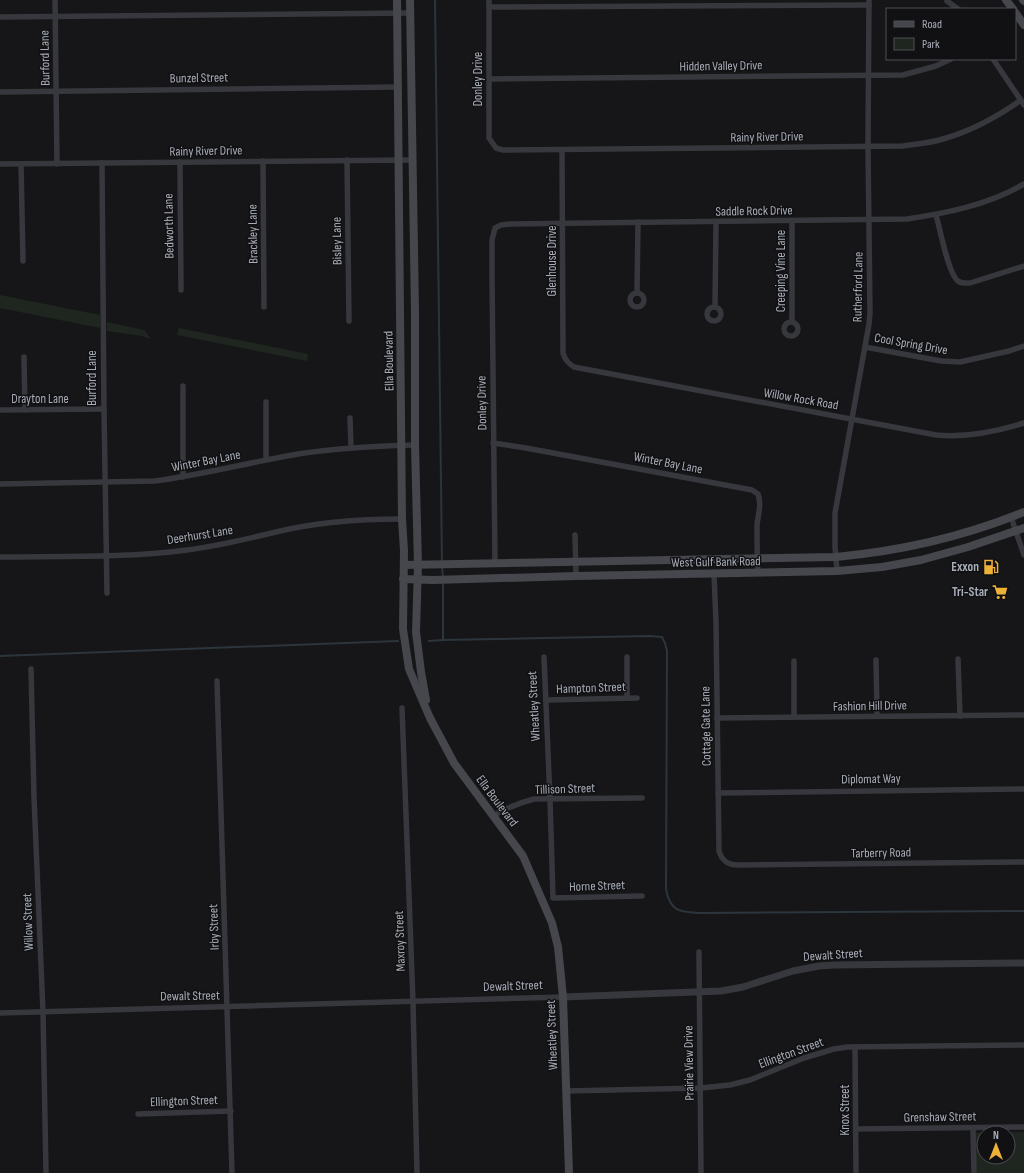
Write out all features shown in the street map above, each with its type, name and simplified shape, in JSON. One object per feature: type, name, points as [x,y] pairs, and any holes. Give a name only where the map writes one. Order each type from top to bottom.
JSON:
[{"type":"main road","name":"Ella Boulevard","points":[[396,0],[402,519],[404,565],[403,629],[409,669],[430,718],[454,763],[523,856],[542,899]]},
{"type":"main road","name":"Ella Boulevard","points":[[410,0],[415,320],[415,445],[418,564],[416,632],[421,672],[430,718]]},
{"type":"main road","points":[[1006,0],[1012,8]]},
{"type":"main road","points":[[1016,13],[1024,25]]},
{"type":"main road","name":"West Gulf Bank Road","points":[[404,565],[836,557],[917,546],[960,535],[1024,512]]},
{"type":"main road","name":"West Gulf Bank Road","points":[[403,579],[433,580],[837,571],[882,567],[921,560],[968,548],[1024,528]]},
{"type":"main road","points":[[917,546],[921,560]]},
{"type":"main road","name":"Wheatley Street","points":[[542,899],[552,923],[558,947],[563,997],[569,1173]]},
{"type":"street","name":"Burford Lane","points":[[55,0],[57,164]]},
{"type":"street","name":"Donley Drive","points":[[489,0],[489,138],[496,148],[503,150]]},
{"type":"street","points":[[947,1],[957,8]]},
{"type":"street","points":[[489,8],[869,3]]},
{"type":"street","name":"Rutherford Lane","points":[[837,571],[835,513],[853,419],[870,313],[868,147],[869,3]]},
{"type":"street","points":[[0,18],[55,16],[410,13]]},
{"type":"street","name":"Hidden Valley Drive","points":[[489,79],[904,75],[936,66],[949,60]]},
{"type":"street","points":[[993,60],[1022,103]]},
{"type":"street","name":"Bunzel Street","points":[[0,92],[56,90],[397,87]]},
{"type":"street","name":"Rainy River Drive","points":[[503,150],[903,146],[942,139],[983,123],[1022,103]]},
{"type":"street","name":"Glenhouse Drive","points":[[562,150],[563,353],[568,364],[574,366]]},
{"type":"street","name":"Bisley Lane","points":[[347,160],[349,321]]},
{"type":"street","name":"Rainy River Drive","points":[[0,164],[412,160]]},
{"type":"street","name":"Brackley Lane","points":[[263,161],[264,306]]},
{"type":"street","name":"Bedworth Lane","points":[[180,162],[181,290]]},
{"type":"street","name":"Burford Lane","points":[[102,163],[107,593]]},
{"type":"street","points":[[21,164],[23,261]]},
{"type":"street","name":"Saddle Rock Drive","points":[[492,243],[493,232],[495,228],[501,224],[869,221],[907,219],[936,215],[974,205],[996,198],[1024,184]]},
{"type":"street","points":[[936,215],[950,269],[957,280],[962,283],[970,283],[1024,266]]},
{"type":"street","name":"Creeping Vine Lane","points":[[792,221],[792,322]]},
{"type":"street","points":[[637,293],[638,222]]},
{"type":"street","points":[[715,307],[716,222]]},
{"type":"street","name":"Donley Drive","points":[[492,243],[495,563]]},
{"type":"street","name":"Cool Spring Drive","points":[[865,347],[942,361],[960,362],[1001,353],[1024,346]]},
{"type":"street","points":[[24,357],[25,410]]},
{"type":"street","name":"Willow Rock Road","points":[[574,366],[936,435],[969,436],[1024,423]]},
{"type":"street","points":[[182,386],[183,477]]},
{"type":"street","points":[[266,402],[266,460]]},
{"type":"street","name":"Drayton Lane","points":[[0,410],[104,409]]},
{"type":"street","points":[[350,418],[351,447]]},
{"type":"street","name":"Winter Bay Lane","points":[[494,443],[752,490],[758,494],[761,506],[758,523],[758,573]]},
{"type":"street","name":"Winter Bay Lane","points":[[0,484],[155,481],[183,477],[289,455],[351,447],[415,445]]},
{"type":"street","points":[[1011,517],[1024,555]]},
{"type":"street","name":"Deerhurst Lane","points":[[0,557],[106,556],[187,550],[326,523],[402,519]]},
{"type":"street","points":[[575,535],[576,576]]},
{"type":"street","name":"Cottage Gate Lane","points":[[714,574],[719,851],[725,862],[730,865],[738,865]]},
{"type":"street","name":"Wheatley Street","points":[[544,657],[553,898]]},
{"type":"street","points":[[626,657],[627,698]]},
{"type":"street","points":[[958,659],[960,716]]},
{"type":"street","points":[[876,660],[877,716]]},
{"type":"street","points":[[794,661],[794,718]]},
{"type":"street","name":"Willow Street","points":[[31,669],[34,804],[43,1012],[46,1173]]},
{"type":"street","name":"Irby Street","points":[[218,681],[232,1173]]},
{"type":"street","name":"Hampton Street","points":[[546,700],[637,698]]},
{"type":"street","name":"Maxroy Street","points":[[402,708],[413,1002],[417,1173]]},
{"type":"street","name":"Fashion Hill Drive","points":[[717,718],[1024,715]]},
{"type":"street","name":"Diplomat Way","points":[[718,793],[1024,789]]},
{"type":"street","name":"Tillison Street","points":[[493,816],[518,804],[534,800],[642,798]]},
{"type":"street","name":"Tarberry Road","points":[[738,865],[1024,862]]},
{"type":"street","name":"Horne Street","points":[[553,898],[642,896]]},
{"type":"street","name":"Prairie View Drive","points":[[699,952],[701,1173]]},
{"type":"street","name":"Dewalt Street","points":[[0,1013],[413,1002],[721,991],[743,987],[793,971],[826,966],[1024,963]]},
{"type":"street","name":"Ellington Street","points":[[566,1091],[701,1088],[730,1085],[750,1080],[804,1058],[834,1049],[855,1047],[1024,1045]]},
{"type":"street","name":"Knox Street","points":[[855,1047],[856,1173]]},
{"type":"street","name":"Ellington Street","points":[[138,1114],[231,1111]]},
{"type":"street","name":"Grenshaw Street","points":[[856,1129],[1024,1127]]},
{"type":"street","points":[[973,1128],[974,1173]]},
{"type":"green space","points":[[0,295],[100,315],[100,328],[0,308]]},
{"type":"green space","points":[[107,322],[144,330],[151,339],[142,336],[107,331]]},
{"type":"green space","points":[[179,328],[308,354],[307,361],[177,335]]},
{"type":"green space","points":[[1016,1132],[1024,1132],[1024,1173],[975,1173],[975,1133],[976,1165],[1016,1165]]},
{"type":"waterway","points":[[435,0],[442,563]]},
{"type":"waterway","points":[[442,567],[443,577]]},
{"type":"waterway","points":[[443,581],[443,640],[662,637],[667,651],[666,889],[670,902],[677,909],[687,912],[701,913],[1024,911]]},
{"type":"waterway","points":[[429,641],[443,640]]},
{"type":"waterway","points":[[0,656],[398,641]]},
{"type":"place","name":"Exxon","points":[[991,567]]},
{"type":"place","name":"Tri-Star","points":[[1000,592]]}]
